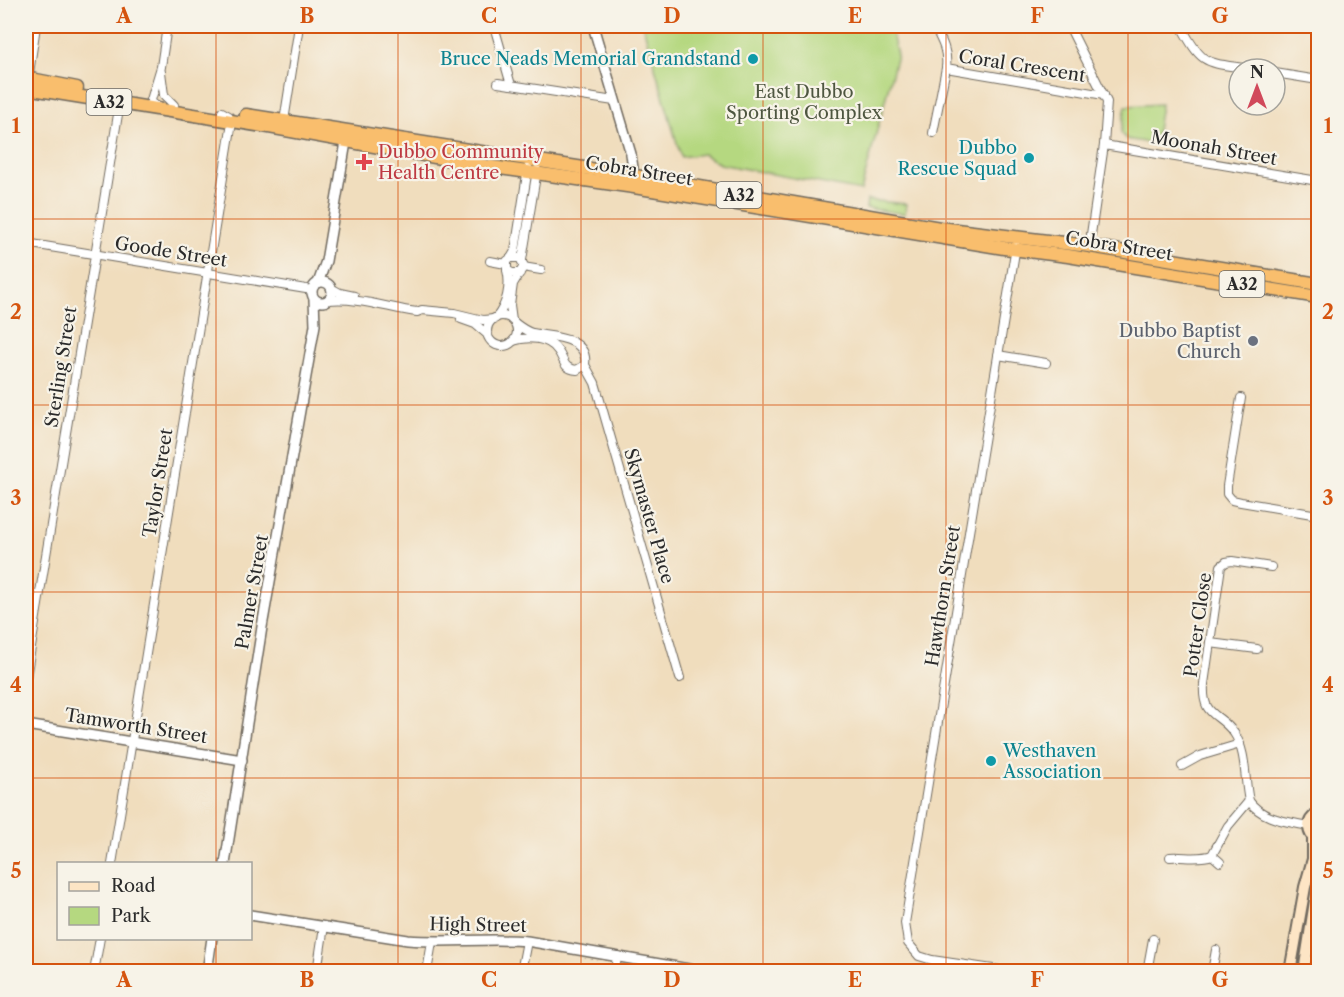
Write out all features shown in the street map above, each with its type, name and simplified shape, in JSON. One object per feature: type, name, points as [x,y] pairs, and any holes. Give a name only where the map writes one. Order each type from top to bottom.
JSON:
[{"type":"highway","name":"Cobra Street","points":[[26,83],[176,109],[232,122],[327,133],[533,167]]},
{"type":"highway","name":"Cobra Street","points":[[120,100],[151,100],[176,109],[222,112],[284,121],[327,133]]},
{"type":"highway","points":[[269,127],[277,126],[284,121]]},
{"type":"highway","points":[[327,133],[340,133],[346,142]]},
{"type":"highway","name":"Cobra Street","points":[[346,142],[843,212],[1094,260],[1318,297]]},
{"type":"highway","name":"Cobra Street","points":[[1016,244],[1089,246],[1318,284]]},
{"type":"main road","points":[[1290,972],[1316,839],[1308,826],[1317,812]]},
{"type":"main road","points":[[1304,972],[1318,882]]},
{"type":"street","points":[[26,83],[36,26]]},
{"type":"street","points":[[151,100],[161,67],[167,26]]},
{"type":"street","points":[[284,121],[299,26]]},
{"type":"street","points":[[494,26],[511,85]]},
{"type":"street","points":[[592,26],[631,154],[635,182]]},
{"type":"street","name":"Coral Crescent","points":[[934,26],[945,47],[946,69],[1104,95]]},
{"type":"street","points":[[1069,26],[1107,102],[1104,145],[1089,246],[1094,260]]},
{"type":"street","points":[[1181,26],[1194,50],[1205,60],[1227,65]]},
{"type":"street","points":[[161,67],[164,95],[176,109]]},
{"type":"street","points":[[933,133],[946,69]]},
{"type":"street","points":[[1287,75],[1318,80]]},
{"type":"street","points":[[498,83],[614,101]]},
{"type":"street","name":"Sterling Street","points":[[26,678],[120,100]]},
{"type":"street","points":[[222,112],[229,116],[232,122]]},
{"type":"street","name":"Taylor Street","points":[[112,862],[232,122]]},
{"type":"street","name":"Palmer Street","points":[[225,862],[262,627],[346,142]]},
{"type":"street","name":"Moonah Street","points":[[1104,145],[1318,181]]},
{"type":"street","points":[[488,335],[488,326],[506,300],[508,264],[515,251],[533,167]]},
{"type":"street","points":[[513,341],[517,333],[510,301],[513,284],[522,267],[533,167]]},
{"type":"street","name":"Goode Street","points":[[26,243],[320,289],[378,303]]},
{"type":"street","name":"Hawthorn Street","points":[[1013,972],[919,956],[908,943],[906,913],[1016,244]]},
{"type":"street","points":[[490,261],[508,264],[517,257],[522,267]]},
{"type":"street","points":[[508,264],[512,273],[522,267],[541,270]]},
{"type":"street","points":[[320,289],[320,302],[344,300],[378,303],[417,312],[422,310],[454,313],[483,320],[504,316],[513,322]]},
{"type":"street","name":"Palmer Street","points":[[315,326],[331,296],[320,289]]},
{"type":"street","points":[[443,313],[475,324],[497,344],[505,345],[525,338],[544,341],[557,349],[568,368],[577,370],[585,365]]},
{"type":"street","name":"Skymaster Place","points":[[513,322],[529,332],[564,338],[573,342],[583,352],[586,359],[585,365],[596,383],[680,678]]},
{"type":"street","points":[[998,355],[1046,363]]},
{"type":"street","points":[[1241,398],[1227,494],[1233,500],[1241,502],[1318,515]]},
{"type":"street","name":"Potter Close","points":[[1248,801],[1239,744],[1229,727],[1211,714],[1204,700],[1204,684],[1221,566],[1232,561],[1270,567]]},
{"type":"street","points":[[1210,643],[1257,649]]},
{"type":"street","name":"Tamworth Street","points":[[26,725],[242,760]]},
{"type":"street","points":[[1182,766],[1200,756],[1239,744]]},
{"type":"street","points":[[1170,857],[1200,858],[1212,855],[1228,826],[1248,801],[1261,814],[1270,818],[1308,826]]},
{"type":"street","points":[[1212,855],[1220,862]]},
{"type":"street","name":"High Street","points":[[252,915],[432,942],[527,941],[706,972]]},
{"type":"street","points":[[317,972],[324,926]]},
{"type":"street","points":[[1147,972],[1153,939]]},
{"type":"street","points":[[94,972],[100,940]]},
{"type":"street","points":[[207,972],[212,940]]},
{"type":"street","points":[[521,972],[527,941]]},
{"type":"street","points":[[427,972],[432,942]]},
{"type":"street","points":[[1212,972],[1216,950]]},
{"type":"street","points":[[615,972],[617,956]]},
{"type":"green space","name":"East Dubbo Sporting Complex","points":[[643,26],[890,26],[897,55],[861,191],[720,164],[703,154],[681,157]]},
{"type":"green space","points":[[1161,104],[1155,144],[1126,139],[1121,132],[1126,106]]},
{"type":"green space","points":[[867,200],[906,204],[905,214],[866,208]]},
{"type":"place","name":"Bruce Neads Memorial Grandstand","points":[[753,59]]},
{"type":"place","name":"Dubbo Rescue Squad","points":[[1029,158]]},
{"type":"place","name":"Dubbo Community Health Centre","points":[[364,162]]},
{"type":"place","name":"Dubbo Baptist Church","points":[[1253,341]]},
{"type":"place","name":"Westhaven Association","points":[[991,761]]}]
